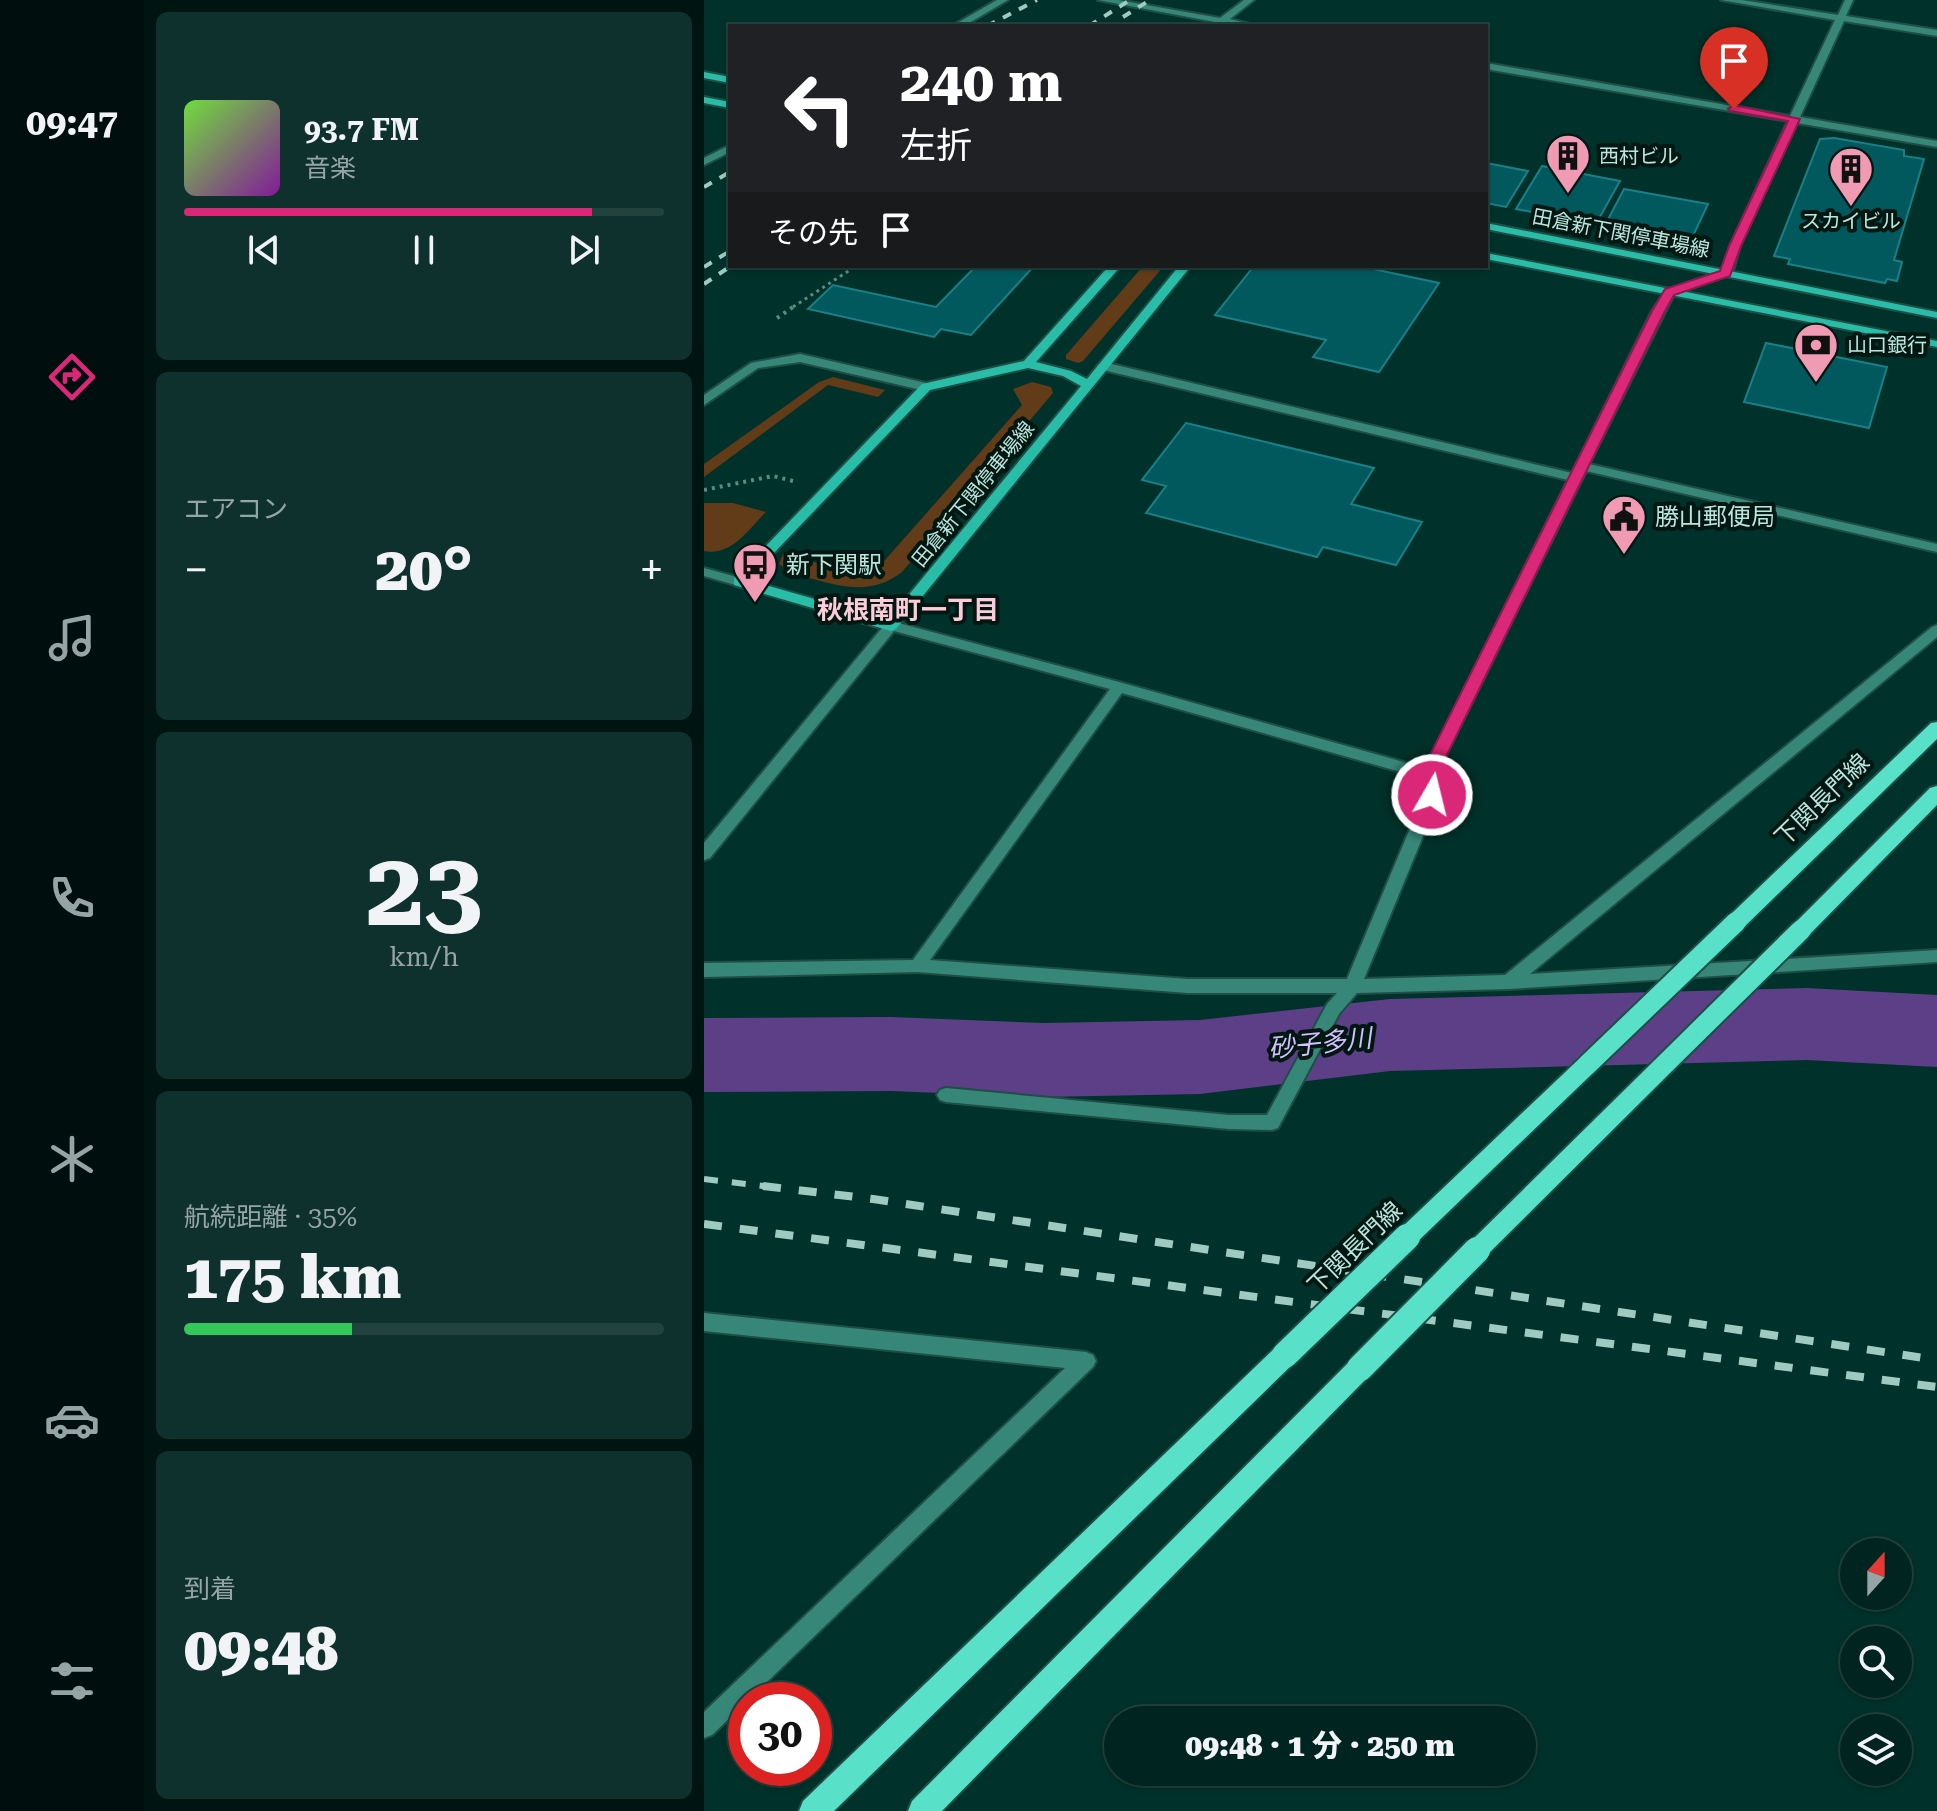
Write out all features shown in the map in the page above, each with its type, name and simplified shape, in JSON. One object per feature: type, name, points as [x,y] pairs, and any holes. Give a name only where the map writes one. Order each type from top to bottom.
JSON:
[{"type":"main road","points":[[704,75],[728,80]]},
{"type":"main road","points":[[704,100],[728,105]]},
{"type":"main road","name":"田倉新下関停車場線","points":[[1488,226],[1937,315]]},
{"type":"main road","points":[[1488,256],[1937,344]]},
{"type":"main road","points":[[1028,364],[1113,268]]},
{"type":"main road","name":"田倉新下関停車場線","points":[[891,626],[1183,268]]},
{"type":"main road","points":[[891,626],[739,582],[926,387],[1028,364],[1064,372],[1088,385]]},
{"type":"main road","name":"下関長門線","points":[[813,1811],[1937,728]]},
{"type":"main road","points":[[922,1811],[1477,1250],[1937,793]]},
{"type":"street","points":[[961,24],[1004,0]]},
{"type":"street","points":[[1102,0],[1219,23],[1250,0]]},
{"type":"street","points":[[1725,0],[1937,33]]},
{"type":"street","points":[[946,1095],[1229,1122],[1272,1123],[1333,1009],[1353,986],[1432,795],[1429,775],[1670,292],[1726,274],[1735,246],[1849,0]]},
{"type":"street","points":[[1488,69],[1937,144]]},
{"type":"street","points":[[704,162],[728,149]]},
{"type":"street","points":[[704,401],[755,365],[800,358],[926,387]]},
{"type":"street","points":[[1103,366],[1937,548]]},
{"type":"street","points":[[704,572],[739,582]]},
{"type":"street","points":[[704,854],[891,626],[1429,775]]},
{"type":"street","points":[[1509,982],[1937,630]]},
{"type":"street","points":[[917,966],[1119,687]]},
{"type":"street","points":[[704,970],[917,966],[1188,986],[1353,986],[1509,982],[1937,956]]},
{"type":"street","points":[[704,1322],[1086,1361],[704,1727]]},
{"type":"path","points":[[777,318],[853,268]]},
{"type":"path","points":[[704,490],[773,476],[793,481]]},
{"type":"shaded area","points":[[1141,268],[1162,268],[1083,361],[1078,363],[1066,359],[1066,355]]},
{"type":"shaded area","points":[[833,377],[885,390],[878,397],[828,385],[704,477],[704,464],[819,382]]},
{"type":"shaded area","points":[[1032,382],[1051,387],[1053,393],[902,572],[881,584],[848,587],[799,575],[779,564],[783,554],[870,577],[1022,405],[1013,389]]},
{"type":"shaded area","points":[[704,503],[733,503],[766,512],[731,546],[714,552],[704,551]]},
{"type":"building","name":"スカイビル","points":[[1834,138],[1904,150],[1904,156],[1924,159],[1894,260],[1902,262],[1897,281],[1887,279],[1885,283],[1788,264],[1790,259],[1774,256],[1820,139]]},
{"type":"building","points":[[1488,163],[1528,171],[1506,207],[1488,203]]},
{"type":"building","name":"西村ビル","points":[[1542,166],[1620,181],[1596,224],[1516,209]]},
{"type":"building","points":[[1624,189],[1708,204],[1693,236],[1667,238],[1605,225]]},
{"type":"building","points":[[974,268],[1032,268],[971,335],[941,329],[934,337],[808,309],[833,285],[936,307]]},
{"type":"building","points":[[1252,268],[1368,268],[1439,283],[1379,372],[1313,357],[1326,340],[1215,315]]},
{"type":"building","name":"山口銀行","points":[[1766,343],[1887,367],[1869,428],[1744,402]]},
{"type":"building","points":[[1186,423],[1374,468],[1351,504],[1422,522],[1396,565],[1323,547],[1317,557],[1146,513],[1166,486],[1142,480]]},
{"type":"waterway","name":"砂子多川","points":[[704,1055],[891,1054],[1043,1060],[1200,1057],[1390,1035],[1807,1024],[1937,1031]]},
{"type":"railway","points":[[991,24],[1037,0]]},
{"type":"railway","points":[[1092,24],[1130,0]]},
{"type":"railway","points":[[1123,17],[1150,0]]},
{"type":"railway","points":[[704,187],[728,173]]},
{"type":"railway","points":[[704,267],[728,252]]},
{"type":"railway","points":[[704,284],[728,268]]},
{"type":"railway","points":[[704,1179],[780,1188]]},
{"type":"railway","points":[[763,1186],[873,1199],[1937,1360]]},
{"type":"railway","points":[[704,1224],[1937,1387]]},
{"type":"place","name":"西村ビル","points":[[1568,195]]},
{"type":"place","name":"スカイビル","points":[[1851,208]]},
{"type":"place","name":"山口銀行","points":[[1816,384]]},
{"type":"place","name":"勝山郵便局","points":[[1624,556]]},
{"type":"place","name":"新下関駅","points":[[755,604]]},
{"type":"district","name":"秋根南町一丁目","points":[[908,610]]},
{"type":"route","points":[[1432,795],[1429,775],[1658,311],[1670,292],[1726,274],[1735,246],[1794,119],[1734,109]]}]
